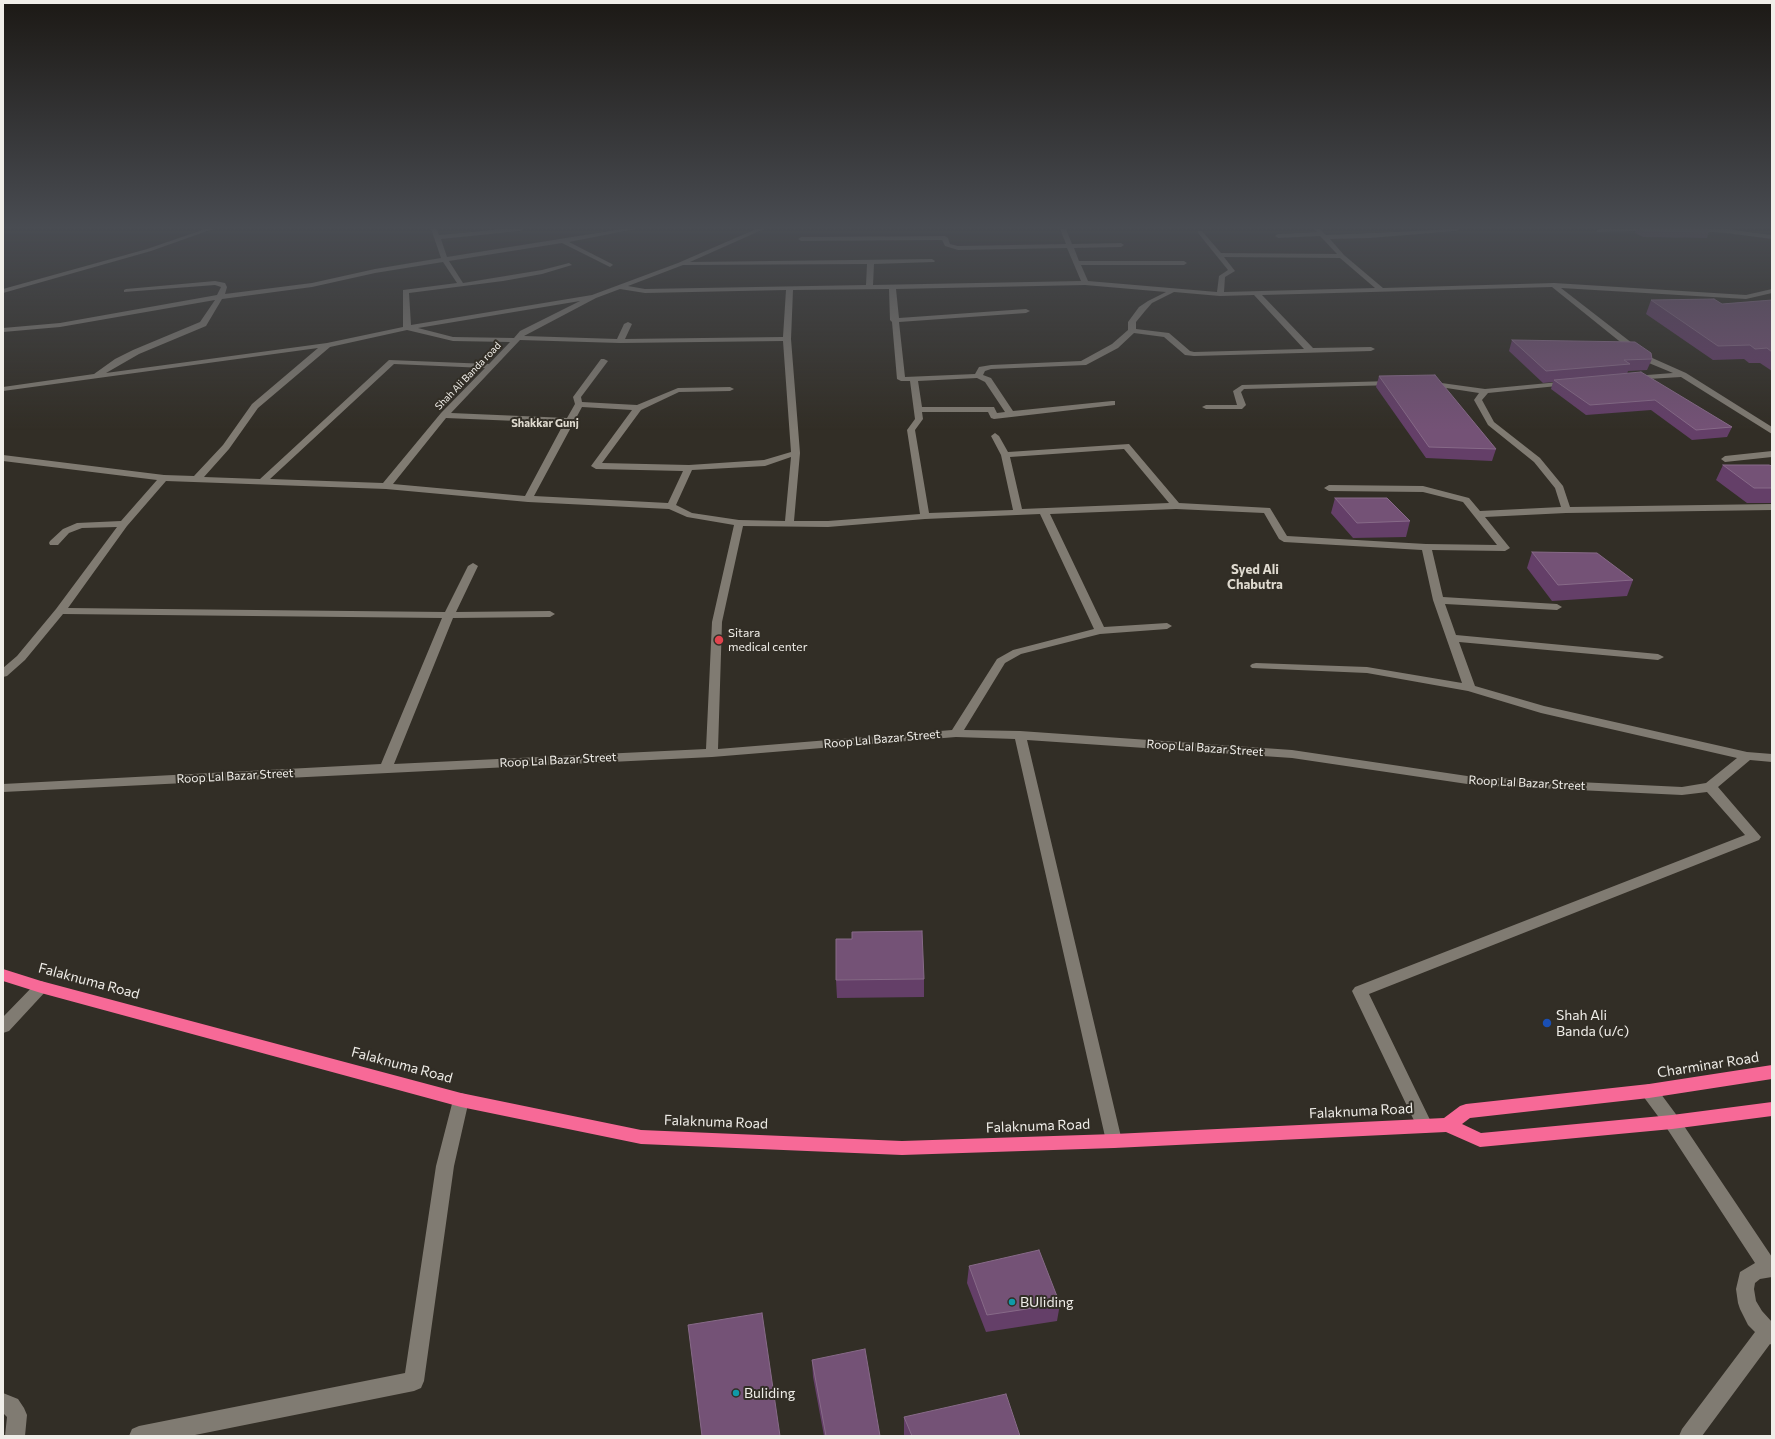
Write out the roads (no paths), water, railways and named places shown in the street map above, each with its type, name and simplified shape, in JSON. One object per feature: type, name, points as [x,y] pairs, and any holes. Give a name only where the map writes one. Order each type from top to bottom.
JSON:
[{"type":"highway","name":"Falaknuma Road","points":[[3,975],[41,987],[461,1100],[641,1137],[902,1148],[1114,1141],[1447,1125],[1480,1140],[1672,1122]]},
{"type":"highway","name":"Charminar Road","points":[[1649,1091],[1772,1072]]},
{"type":"highway","points":[[1447,1125],[1466,1111],[1649,1091]]},
{"type":"highway","points":[[1672,1122],[1772,1109]]},
{"type":"street","points":[[3,330],[46,327],[114,317],[233,296]]},
{"type":"street","points":[[405,296],[407,328]]},
{"type":"street","points":[[789,524],[796,453],[787,339],[790,296]]},
{"type":"street","points":[[893,296],[901,379],[978,376],[988,380],[1010,414]]},
{"type":"street","points":[[1132,331],[1132,322],[1142,309],[1150,302],[1163,296]]},
{"type":"street","points":[[1259,296],[1310,350]]},
{"type":"street","points":[[1568,296],[1647,359],[1683,375],[1772,431]]},
{"type":"street","points":[[1732,296],[1750,296]]},
{"type":"street","points":[[3,389],[327,345],[407,328],[594,297]]},
{"type":"street","name":"Shah Ali Banda road","points":[[386,486],[444,415],[523,333],[594,297]]},
{"type":"street","points":[[1746,297],[1759,302]]},
{"type":"street","points":[[94,377],[118,361],[136,352],[203,324],[220,298]]},
{"type":"street","points":[[894,320],[1026,311]]},
{"type":"street","points":[[620,340],[628,324]]},
{"type":"street","points":[[407,328],[453,339],[787,339]]},
{"type":"street","points":[[978,376],[982,369],[991,367],[1083,363],[1115,346],[1132,331],[1166,335],[1188,353],[1192,354],[1371,349]]},
{"type":"street","points":[[196,480],[226,447],[255,406],[327,345]]},
{"type":"street","points":[[528,499],[568,421],[579,404],[577,397],[604,361]]},
{"type":"street","points":[[263,481],[392,362],[490,366]]},
{"type":"street","points":[[1628,379],[1683,375]]},
{"type":"street","points":[[914,379],[919,419],[911,430],[925,516]]},
{"type":"street","points":[[1417,383],[1432,382],[1485,391],[1573,383]]},
{"type":"street","points":[[1206,407],[1238,407],[1242,405],[1237,391],[1242,387],[1402,383]]},
{"type":"street","points":[[579,404],[638,408],[678,390],[730,389]]},
{"type":"street","points":[[1485,391],[1478,400],[1491,423],[1537,460],[1560,488],[1566,510]]},
{"type":"street","points":[[918,410],[991,409],[994,416],[1112,403]]},
{"type":"street","points":[[638,408],[596,466],[689,468],[765,463],[796,453]]},
{"type":"street","points":[[444,415],[568,421]]},
{"type":"street","points":[[995,436],[1005,455],[1018,512]]},
{"type":"street","points":[[1005,455],[1126,446],[1176,506]]},
{"type":"street","points":[[1725,459],[1772,454]]},
{"type":"street","points":[[3,458],[164,478],[386,486],[528,499],[671,506],[690,515],[739,523],[828,524],[925,516],[1176,506],[1267,510],[1284,539],[1426,547],[1505,548],[1466,500],[1423,489],[1329,488]]},
{"type":"street","points":[[671,506],[689,468]]},
{"type":"street","points":[[3,674],[21,658],[60,611],[124,524],[164,478]]},
{"type":"street","points":[[1478,514],[1566,510],[1772,507]]},
{"type":"street","points":[[1044,512],[1100,631]]},
{"type":"street","points":[[712,753],[717,622],[739,523]]},
{"type":"street","points":[[54,543],[66,531],[80,525],[124,524]]},
{"type":"street","points":[[1426,547],[1438,600],[1470,688]]},
{"type":"street","points":[[386,768],[449,615],[473,566]]},
{"type":"street","points":[[1438,600],[1557,607]]},
{"type":"street","points":[[60,611],[449,615],[550,614]]},
{"type":"street","points":[[956,733],[1001,662],[1017,652],[1100,631],[1167,626]]},
{"type":"street","points":[[1452,638],[1658,658]]},
{"type":"street","points":[[1256,666],[1367,670],[1470,688],[1541,709],[1747,756],[1772,758]]},
{"type":"street","name":"Roop Lal Bazar Street","points":[[3,788],[712,753],[956,733],[1020,735],[1292,754],[1474,781],[1682,791],[1710,786],[1747,756]]},
{"type":"street","points":[[1020,735],[1114,1141]]},
{"type":"street","points":[[1425,1126],[1360,991],[1754,837],[1710,786]]},
{"type":"street","points":[[3,1027],[41,987]]},
{"type":"street","points":[[1649,1091],[1672,1122],[1770,1268],[1756,1271],[1747,1278],[1745,1289],[1747,1303],[1755,1318],[1770,1333],[1689,1436]]},
{"type":"street","points":[[139,1436],[414,1381],[445,1166],[461,1100]]},
{"type":"street","points":[[3,1403],[11,1406],[17,1415],[15,1436]]},
{"type":"place","name":"Sitara medical center","points":[[719,640]]},
{"type":"place","name":"Shah Ali Banda (u/c)","points":[[1547,1023]]},
{"type":"place","name":"BUliding","points":[[1012,1302]]},
{"type":"place","name":"Buliding","points":[[736,1393]]},
{"type":"district","name":"Shakkar Gunj","points":[[545,423]]},
{"type":"district","name":"Syed Ali Chabutra","points":[[1255,578]]}]
